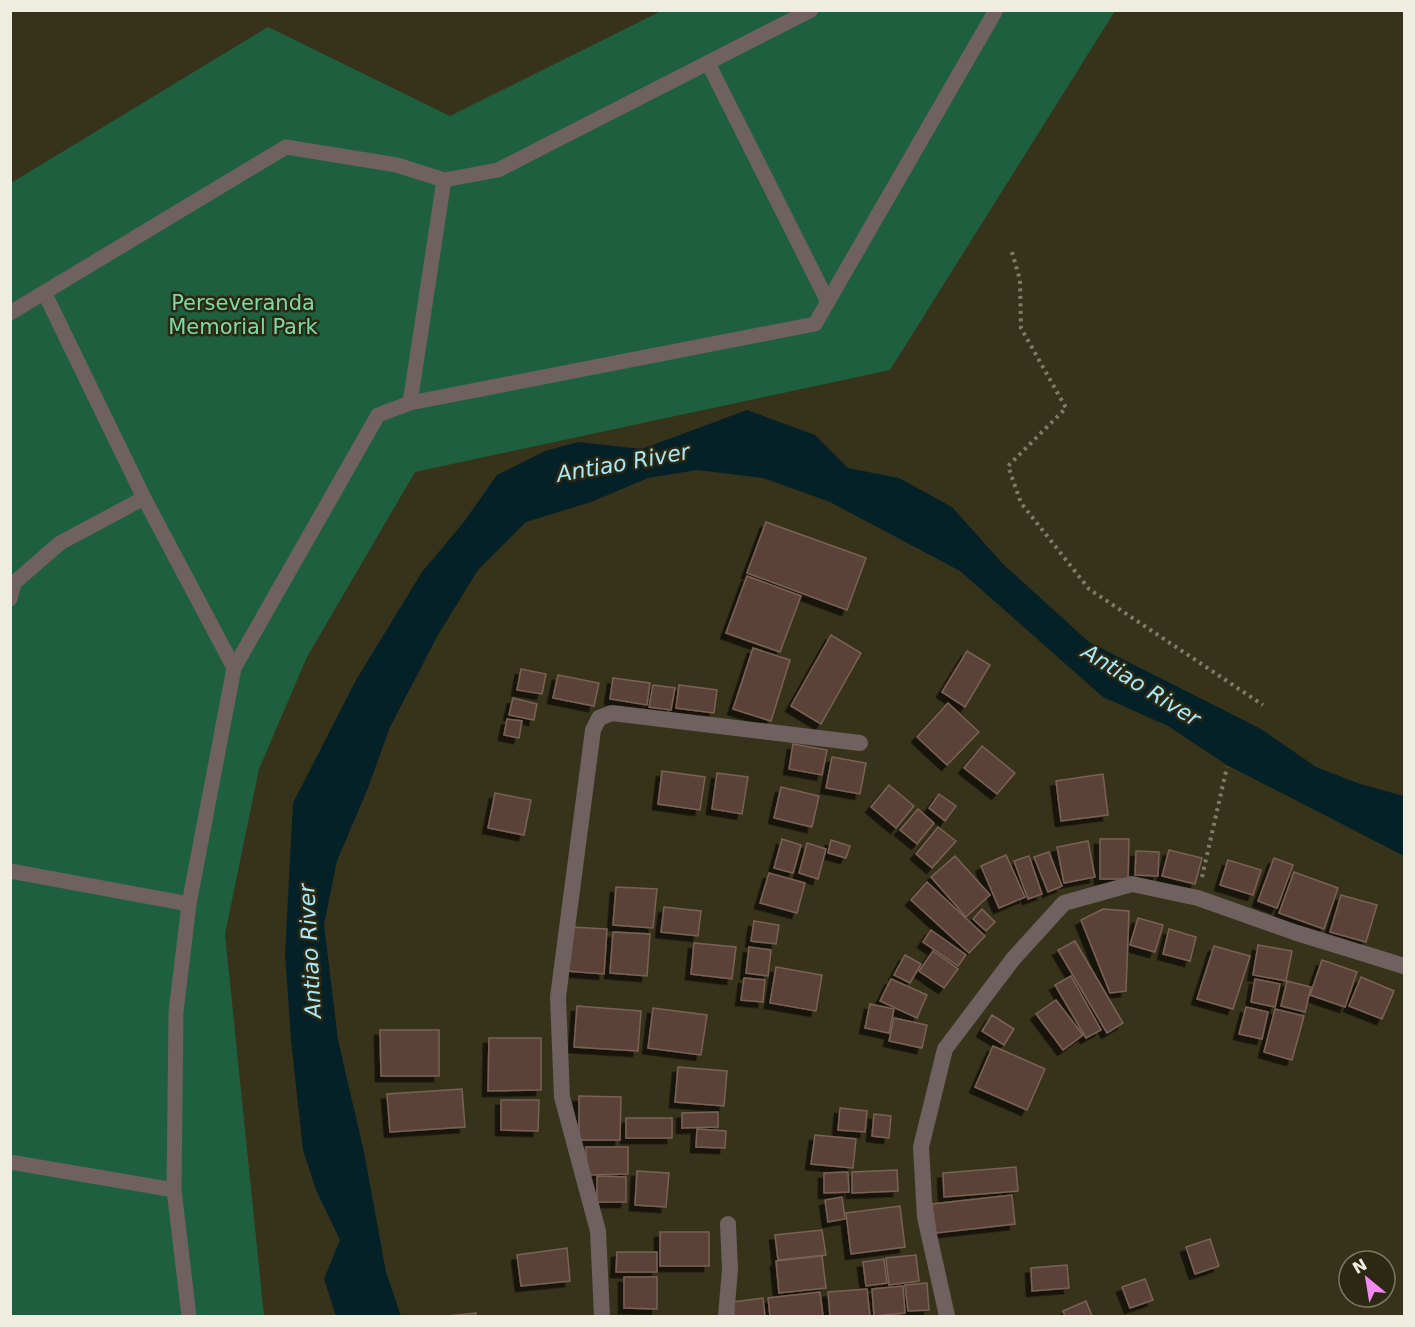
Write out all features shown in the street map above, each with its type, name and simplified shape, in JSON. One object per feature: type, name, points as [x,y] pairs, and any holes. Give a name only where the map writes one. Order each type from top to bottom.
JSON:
[{"type":"street","points":[[602,1317],[598,1232],[562,1097],[558,997],[593,730],[599,718],[612,713],[860,742]]},
{"type":"street","points":[[947,1317],[925,1217],[921,1147],[945,1049],[1012,958],[1064,903],[1132,884],[1198,898],[1297,933],[1404,966]]},
{"type":"street","points":[[726,1317],[730,1269],[728,1224]]},
{"type":"lane","points":[[10,313],[286,147],[397,165],[444,180],[498,170],[811,10]]},
{"type":"lane","points":[[189,1317],[174,1190],[176,1012],[189,904],[234,668],[378,415],[410,403],[815,324],[996,10]]},
{"type":"lane","points":[[708,63],[828,302]]},
{"type":"lane","points":[[410,403],[444,180]]},
{"type":"lane","points":[[45,294],[144,498],[234,668]]},
{"type":"lane","points":[[10,599],[14,583],[60,543],[144,498]]},
{"type":"lane","points":[[10,871],[189,904]]},
{"type":"lane","points":[[10,1162],[174,1190]]},
{"type":"path","points":[[1012,252],[1020,280],[1021,328],[1066,408],[1008,466],[1021,503],[1089,589],[1263,705]]},
{"type":"path","points":[[1198,898],[1227,767]]},
{"type":"green space","name":"Perseveranda Memorial Park","points":[[661,11],[1115,11],[890,370],[415,472],[307,657],[259,769],[225,934],[264,1316],[11,1316],[11,183],[268,27],[450,116]]},
{"type":"water","name":"Antiao River","points":[[747,410],[815,435],[848,468],[899,478],[952,507],[1003,564],[1089,642],[1261,729],[1316,767],[1360,784],[1404,796],[1404,856],[1227,765],[1168,726],[1103,697],[960,571],[830,502],[763,478],[697,470],[648,478],[591,502],[526,522],[478,570],[438,635],[390,727],[368,788],[337,861],[324,924],[338,1040],[364,1152],[386,1272],[401,1316],[336,1316],[324,1279],[340,1240],[316,1190],[303,1150],[291,1040],[285,954],[293,803],[356,680],[422,572],[463,523],[497,475],[545,451],[578,442],[642,449]]},
{"type":"building","points":[[766,522],[866,558],[847,610],[747,573]]},
{"type":"building","points":[[747,576],[801,596],[780,652],[726,633]]},
{"type":"building","points":[[831,635],[861,653],[821,724],[791,706]]},
{"type":"building","points":[[753,648],[790,660],[771,721],[733,709]]},
{"type":"building","points":[[967,651],[990,665],[965,707],[942,692]]},
{"type":"building","points":[[521,669],[546,674],[542,694],[517,690]]},
{"type":"building","points":[[558,675],[599,683],[594,706],[553,698]]},
{"type":"building","points":[[613,678],[650,683],[647,705],[610,699]]},
{"type":"building","points":[[653,685],[675,688],[671,710],[649,707]]},
{"type":"building","points":[[679,685],[717,690],[714,713],[676,708]]},
{"type":"building","points":[[513,698],[537,704],[534,720],[509,715]]},
{"type":"building","points":[[948,703],[979,732],[947,765],[917,737]]},
{"type":"building","points":[[507,719],[522,721],[519,738],[504,735]]},
{"type":"building","points":[[793,744],[827,750],[822,775],[789,769]]},
{"type":"building","points":[[982,746],[1015,773],[997,794],[964,768]]},
{"type":"building","points":[[832,757],[866,763],[860,794],[826,788]]},
{"type":"building","points":[[662,771],[705,777],[700,810],[658,804]]},
{"type":"building","points":[[717,773],[748,777],[742,814],[712,809]]},
{"type":"building","points":[[1103,774],[1108,815],[1061,821],[1056,781]]},
{"type":"building","points":[[889,785],[914,806],[896,828],[871,807]]},
{"type":"building","points":[[781,787],[819,796],[812,827],[774,818]]},
{"type":"building","points":[[495,793],[531,800],[524,835],[488,828]]},
{"type":"building","points":[[939,794],[956,806],[945,821],[929,808]]},
{"type":"building","points":[[918,809],[934,823],[917,844],[900,830]]},
{"type":"building","points":[[938,827],[956,841],[932,868],[916,854]]},
{"type":"building","points":[[782,839],[801,845],[793,873],[774,868]]},
{"type":"building","points":[[1100,839],[1129,839],[1128,879],[1100,879]]},
{"type":"building","points":[[831,840],[850,846],[846,858],[828,853]]},
{"type":"building","points":[[1088,841],[1095,877],[1064,883],[1057,847]]},
{"type":"building","points":[[807,843],[826,849],[818,879],[799,873]]},
{"type":"building","points":[[1169,850],[1202,858],[1195,884],[1162,876]]},
{"type":"building","points":[[1136,851],[1159,852],[1158,876],[1135,875]]},
{"type":"building","points":[[1049,852],[1062,886],[1048,892],[1034,857]]},
{"type":"building","points":[[1006,855],[1025,897],[999,908],[981,866]]},
{"type":"building","points":[[955,856],[990,895],[966,917],[931,877]]},
{"type":"building","points":[[1029,856],[1042,894],[1028,899],[1014,861]]},
{"type":"building","points":[[1274,858],[1293,865],[1277,908],[1258,901]]},
{"type":"building","points":[[1228,860],[1261,870],[1253,895],[1220,885]]},
{"type":"building","points":[[1294,872],[1338,888],[1324,929],[1279,913]]},
{"type":"building","points":[[769,873],[805,883],[797,913],[760,903]]},
{"type":"building","points":[[927,882],[985,936],[969,953],[911,900]]},
{"type":"building","points":[[616,887],[657,889],[653,928],[613,925]]},
{"type":"building","points":[[1341,895],[1377,905],[1366,942],[1330,932]]},
{"type":"building","points":[[664,907],[701,911],[698,936],[661,932]]},
{"type":"building","points":[[982,909],[995,922],[986,931],[973,919]]},
{"type":"building","points":[[1103,909],[1129,911],[1126,991],[1110,993],[1081,920]]},
{"type":"building","points":[[1138,918],[1163,925],[1155,952],[1130,945]]},
{"type":"building","points":[[754,921],[779,925],[776,944],[751,941]]},
{"type":"building","points":[[570,927],[607,929],[604,974],[567,971]]},
{"type":"building","points":[[1169,929],[1196,937],[1190,961],[1163,954]]},
{"type":"building","points":[[931,930],[966,955],[958,966],[923,942]]},
{"type":"building","points":[[613,932],[650,934],[647,976],[610,973]]},
{"type":"building","points":[[1075,941],[1123,1023],[1107,1033],[1058,950]]},
{"type":"building","points":[[694,943],[736,947],[732,979],[691,974]]},
{"type":"building","points":[[1258,945],[1292,951],[1286,981],[1253,975]]},
{"type":"building","points":[[1214,946],[1250,956],[1233,1009],[1197,999]]},
{"type":"building","points":[[749,947],[771,950],[768,976],[746,973]]},
{"type":"building","points":[[933,951],[958,969],[944,988],[919,971]]},
{"type":"building","points":[[905,955],[921,964],[910,983],[894,975]]},
{"type":"building","points":[[1322,960],[1357,972],[1345,1007],[1310,995]]},
{"type":"building","points":[[776,967],[822,975],[816,1011],[770,1003]]},
{"type":"building","points":[[1071,976],[1101,1030],[1086,1038],[1055,985]]},
{"type":"building","points":[[1361,977],[1394,991],[1382,1019],[1349,1006]]},
{"type":"building","points":[[744,978],[765,980],[763,1002],[741,1000]]},
{"type":"building","points":[[891,979],[927,995],[917,1018],[880,1001]]},
{"type":"building","points":[[1255,979],[1280,984],[1275,1007],[1251,1002]]},
{"type":"building","points":[[1287,981],[1311,987],[1305,1012],[1281,1006]]},
{"type":"building","points":[[1056,1000],[1083,1035],[1063,1050],[1036,1014]]},
{"type":"building","points":[[870,1004],[894,1009],[889,1033],[865,1028]]},
{"type":"building","points":[[577,1006],[641,1011],[638,1051],[574,1047]]},
{"type":"building","points":[[1246,1007],[1268,1012],[1262,1039],[1239,1034]]},
{"type":"building","points":[[653,1008],[707,1015],[701,1055],[648,1048]]},
{"type":"building","points":[[1275,1009],[1304,1016],[1292,1060],[1264,1052]]},
{"type":"building","points":[[992,1015],[1014,1029],[1004,1045],[982,1031]]},
{"type":"building","points":[[894,1018],[927,1025],[922,1048],[889,1041]]},
{"type":"building","points":[[380,1030],[439,1030],[439,1076],[381,1076]]},
{"type":"building","points":[[489,1038],[541,1038],[541,1090],[488,1091]]},
{"type":"building","points":[[993,1046],[1045,1069],[1027,1110],[975,1087]]},
{"type":"building","points":[[678,1067],[727,1071],[724,1106],[675,1102]]},
{"type":"building","points":[[462,1089],[465,1127],[390,1132],[387,1094]]},
{"type":"building","points":[[579,1096],[621,1097],[620,1140],[579,1140]]},
{"type":"building","points":[[501,1100],[539,1100],[538,1131],[501,1130]]},
{"type":"building","points":[[840,1108],[867,1111],[865,1132],[838,1130]]},
{"type":"building","points":[[718,1112],[718,1127],[682,1128],[682,1113]]},
{"type":"building","points":[[874,1114],[891,1116],[889,1138],[872,1136]]},
{"type":"building","points":[[626,1118],[672,1118],[672,1138],[626,1138]]},
{"type":"building","points":[[697,1129],[726,1131],[725,1148],[696,1147]]},
{"type":"building","points":[[815,1135],[856,1139],[853,1168],[811,1164]]},
{"type":"building","points":[[586,1147],[628,1147],[628,1174],[586,1175]]},
{"type":"building","points":[[1016,1167],[1018,1191],[944,1197],[943,1173]]},
{"type":"building","points":[[897,1170],[898,1191],[852,1193],[852,1172]]},
{"type":"building","points":[[637,1171],[669,1173],[666,1207],[635,1205]]},
{"type":"building","points":[[848,1172],[849,1192],[824,1193],[824,1173]]},
{"type":"building","points":[[597,1176],[626,1177],[626,1202],[597,1202]]},
{"type":"building","points":[[1012,1195],[1015,1224],[936,1233],[932,1204]]},
{"type":"building","points":[[842,1197],[845,1219],[828,1222],[825,1200]]},
{"type":"building","points":[[900,1206],[905,1247],[851,1254],[846,1213]]},
{"type":"building","points":[[822,1230],[826,1255],[778,1260],[775,1235]]},
{"type":"building","points":[[660,1232],[709,1232],[709,1266],[660,1266]]},
{"type":"building","points":[[1210,1239],[1219,1266],[1195,1274],[1186,1247]]},
{"type":"building","points":[[567,1248],[570,1281],[521,1286],[517,1255]]},
{"type":"building","points":[[617,1252],[657,1252],[657,1272],[616,1272]]},
{"type":"building","points":[[916,1255],[919,1281],[889,1285],[886,1258]]},
{"type":"building","points":[[822,1256],[826,1288],[779,1293],[776,1261]]},
{"type":"building","points":[[884,1259],[887,1283],[866,1286],[863,1262]]},
{"type":"building","points":[[1067,1265],[1069,1288],[1032,1291],[1031,1268]]},
{"type":"building","points":[[624,1277],[657,1277],[657,1309],[624,1308]]},
{"type":"building","points":[[1145,1279],[1153,1300],[1130,1308],[1122,1287]]},
{"type":"building","points":[[927,1283],[929,1310],[908,1311],[905,1285]]},
{"type":"building","points":[[903,1286],[905,1313],[874,1316],[872,1289]]},
{"type":"building","points":[[867,1289],[870,1316],[830,1316],[828,1292]]},
{"type":"building","points":[[820,1292],[823,1316],[770,1316],[768,1298]]},
{"type":"building","points":[[763,1298],[765,1316],[734,1316],[733,1302]]},
{"type":"building","points":[[1086,1301],[1092,1316],[1065,1316],[1063,1311]]},
{"type":"building","points":[[476,1313],[476,1316],[447,1316]]}]
